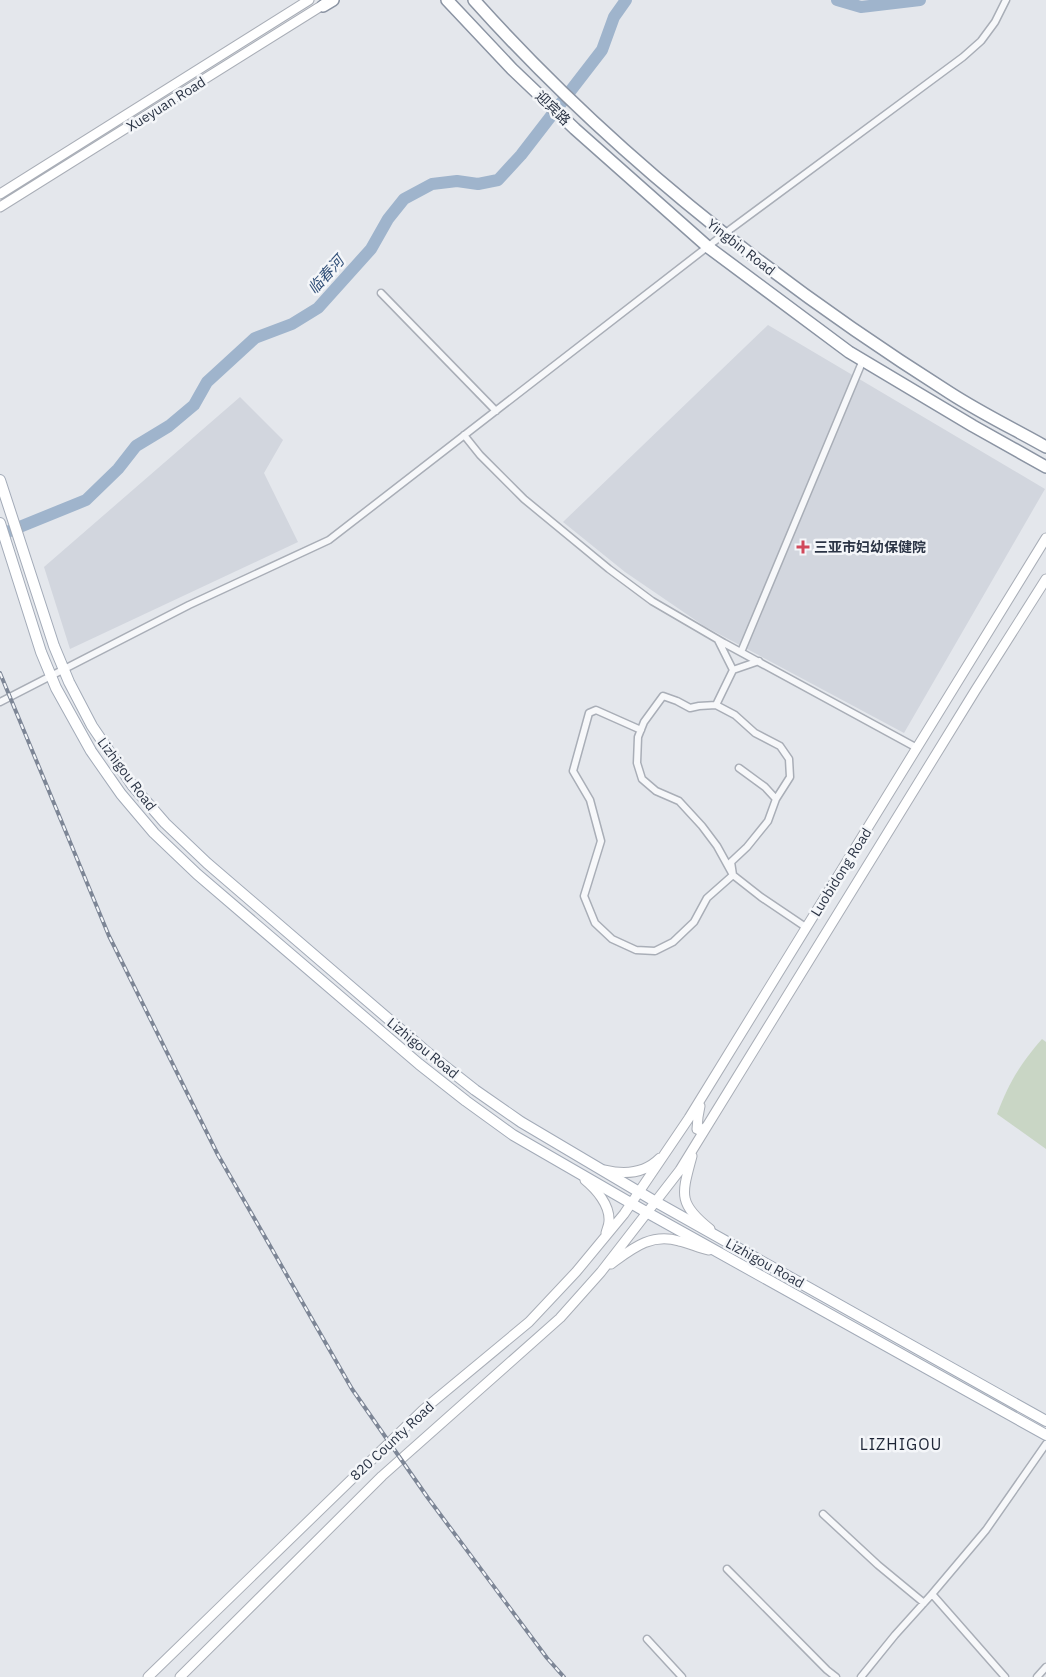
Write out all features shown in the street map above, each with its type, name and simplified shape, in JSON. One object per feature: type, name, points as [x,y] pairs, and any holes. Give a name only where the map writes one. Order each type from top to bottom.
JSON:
[{"type":"highway","name":"迎宾路","points":[[447,0],[530,86],[575,129]]},
{"type":"highway","name":"Yingbin Road","points":[[474,0],[588,116],[674,194],[724,234],[783,280],[862,335],[952,394],[1046,447]]},
{"type":"highway","name":"Yingbin Road","points":[[575,129],[708,247],[849,352],[1046,467]]},
{"type":"main road","name":"Xueyuan Road","points":[[0,194],[309,0]]},
{"type":"main road","name":"Xueyuan Road","points":[[0,207],[329,2]]},
{"type":"main road","name":"Lizhigou Road","points":[[0,480],[63,669],[92,726],[132,785],[165,823],[206,863],[403,1032],[475,1090],[521,1122],[596,1168],[1046,1421]]},
{"type":"main road","name":"Lizhigou Road","points":[[0,523],[41,652],[51,676],[90,751],[121,794],[154,833],[197,874],[329,988],[458,1095],[513,1134],[631,1204],[1046,1435]]},
{"type":"main road","name":"Luobidong Road","points":[[631,1204],[706,1092],[1046,538]]},
{"type":"main road","name":"Luobidong Road","points":[[648,1213],[680,1170],[1046,579]]},
{"type":"main road","points":[[706,1092],[700,1107],[697,1130],[701,1131],[706,1127]]},
{"type":"main road","points":[[596,1168],[618,1174],[642,1171],[658,1161],[672,1145]]},
{"type":"main road","points":[[695,1145],[683,1194],[688,1209],[724,1240]]},
{"type":"main road","points":[[575,1172],[594,1188],[606,1205],[610,1220],[603,1240]]},
{"type":"main road","name":"820 County Road","points":[[148,1677],[423,1410],[529,1322],[562,1288],[631,1204]]},
{"type":"main road","name":"820 County Road","points":[[180,1677],[382,1476],[560,1318],[601,1272],[648,1213]]},
{"type":"main road","points":[[601,1272],[641,1244],[659,1238],[678,1240],[718,1252]]},
{"type":"street","points":[[0,702],[189,605],[329,540],[724,234],[963,57],[981,41],[995,22],[1006,0]]},
{"type":"street","points":[[381,293],[496,411]]},
{"type":"street","points":[[741,652],[862,360]]},
{"type":"street","points":[[464,435],[480,455],[524,499],[609,569],[652,601],[717,639],[917,748]]},
{"type":"street","points":[[717,639],[733,670]]},
{"type":"street","points":[[716,705],[733,670],[758,661]]},
{"type":"street","points":[[733,874],[731,862],[747,847],[768,820],[776,799],[790,777],[789,759],[780,746],[755,733],[735,715],[716,705],[690,708],[663,696],[644,722],[638,737],[637,764],[642,779],[656,791],[679,801],[717,846],[733,874],[761,897],[807,928]]},
{"type":"street","points":[[640,730],[596,710],[589,713],[573,771],[590,800],[602,841],[584,896],[595,922],[612,939],[636,950],[655,951],[673,942],[694,922],[707,898],[733,874]]},
{"type":"street","points":[[739,768],[765,787],[776,799]]},
{"type":"street","points":[[861,1677],[986,1530],[1046,1444]]},
{"type":"street","points":[[823,1514],[878,1565],[924,1603]]},
{"type":"street","points":[[727,1569],[836,1677]]},
{"type":"street","points":[[932,1594],[1005,1677]]},
{"type":"street","points":[[647,1639],[682,1677]]},
{"type":"street","points":[[1037,1677],[1046,1667]]},
{"type":"shaded area","name":"三亚市妇幼保健院","points":[[768,325],[1045,489],[904,733],[704,626],[625,572],[563,522]]},
{"type":"shaded area","points":[[240,397],[283,440],[264,473],[298,542],[70,649],[44,567]]},
{"type":"green space","points":[[1042,1039],[1046,1042],[1046,1149],[997,1114],[1016,1074]]},
{"type":"waterway","name":"临春河","points":[[0,535],[86,500],[118,469],[136,446],[169,426],[194,405],[207,382],[255,338],[292,324],[318,308],[371,249],[388,219],[404,199],[432,184],[457,181],[478,184],[498,180],[521,155],[602,50],[614,17],[626,0]]},
{"type":"waterway","name":"临春河","points":[[837,0],[861,7],[920,0]]},
{"type":"railway","points":[[0,673],[109,936],[218,1155],[352,1389],[428,1498],[547,1658],[564,1677]]},
{"type":"place","name":"三亚市妇幼保健院","points":[[803,547]]},
{"type":"district","name":"LIZHIGOU","points":[[901,1444]]}]
